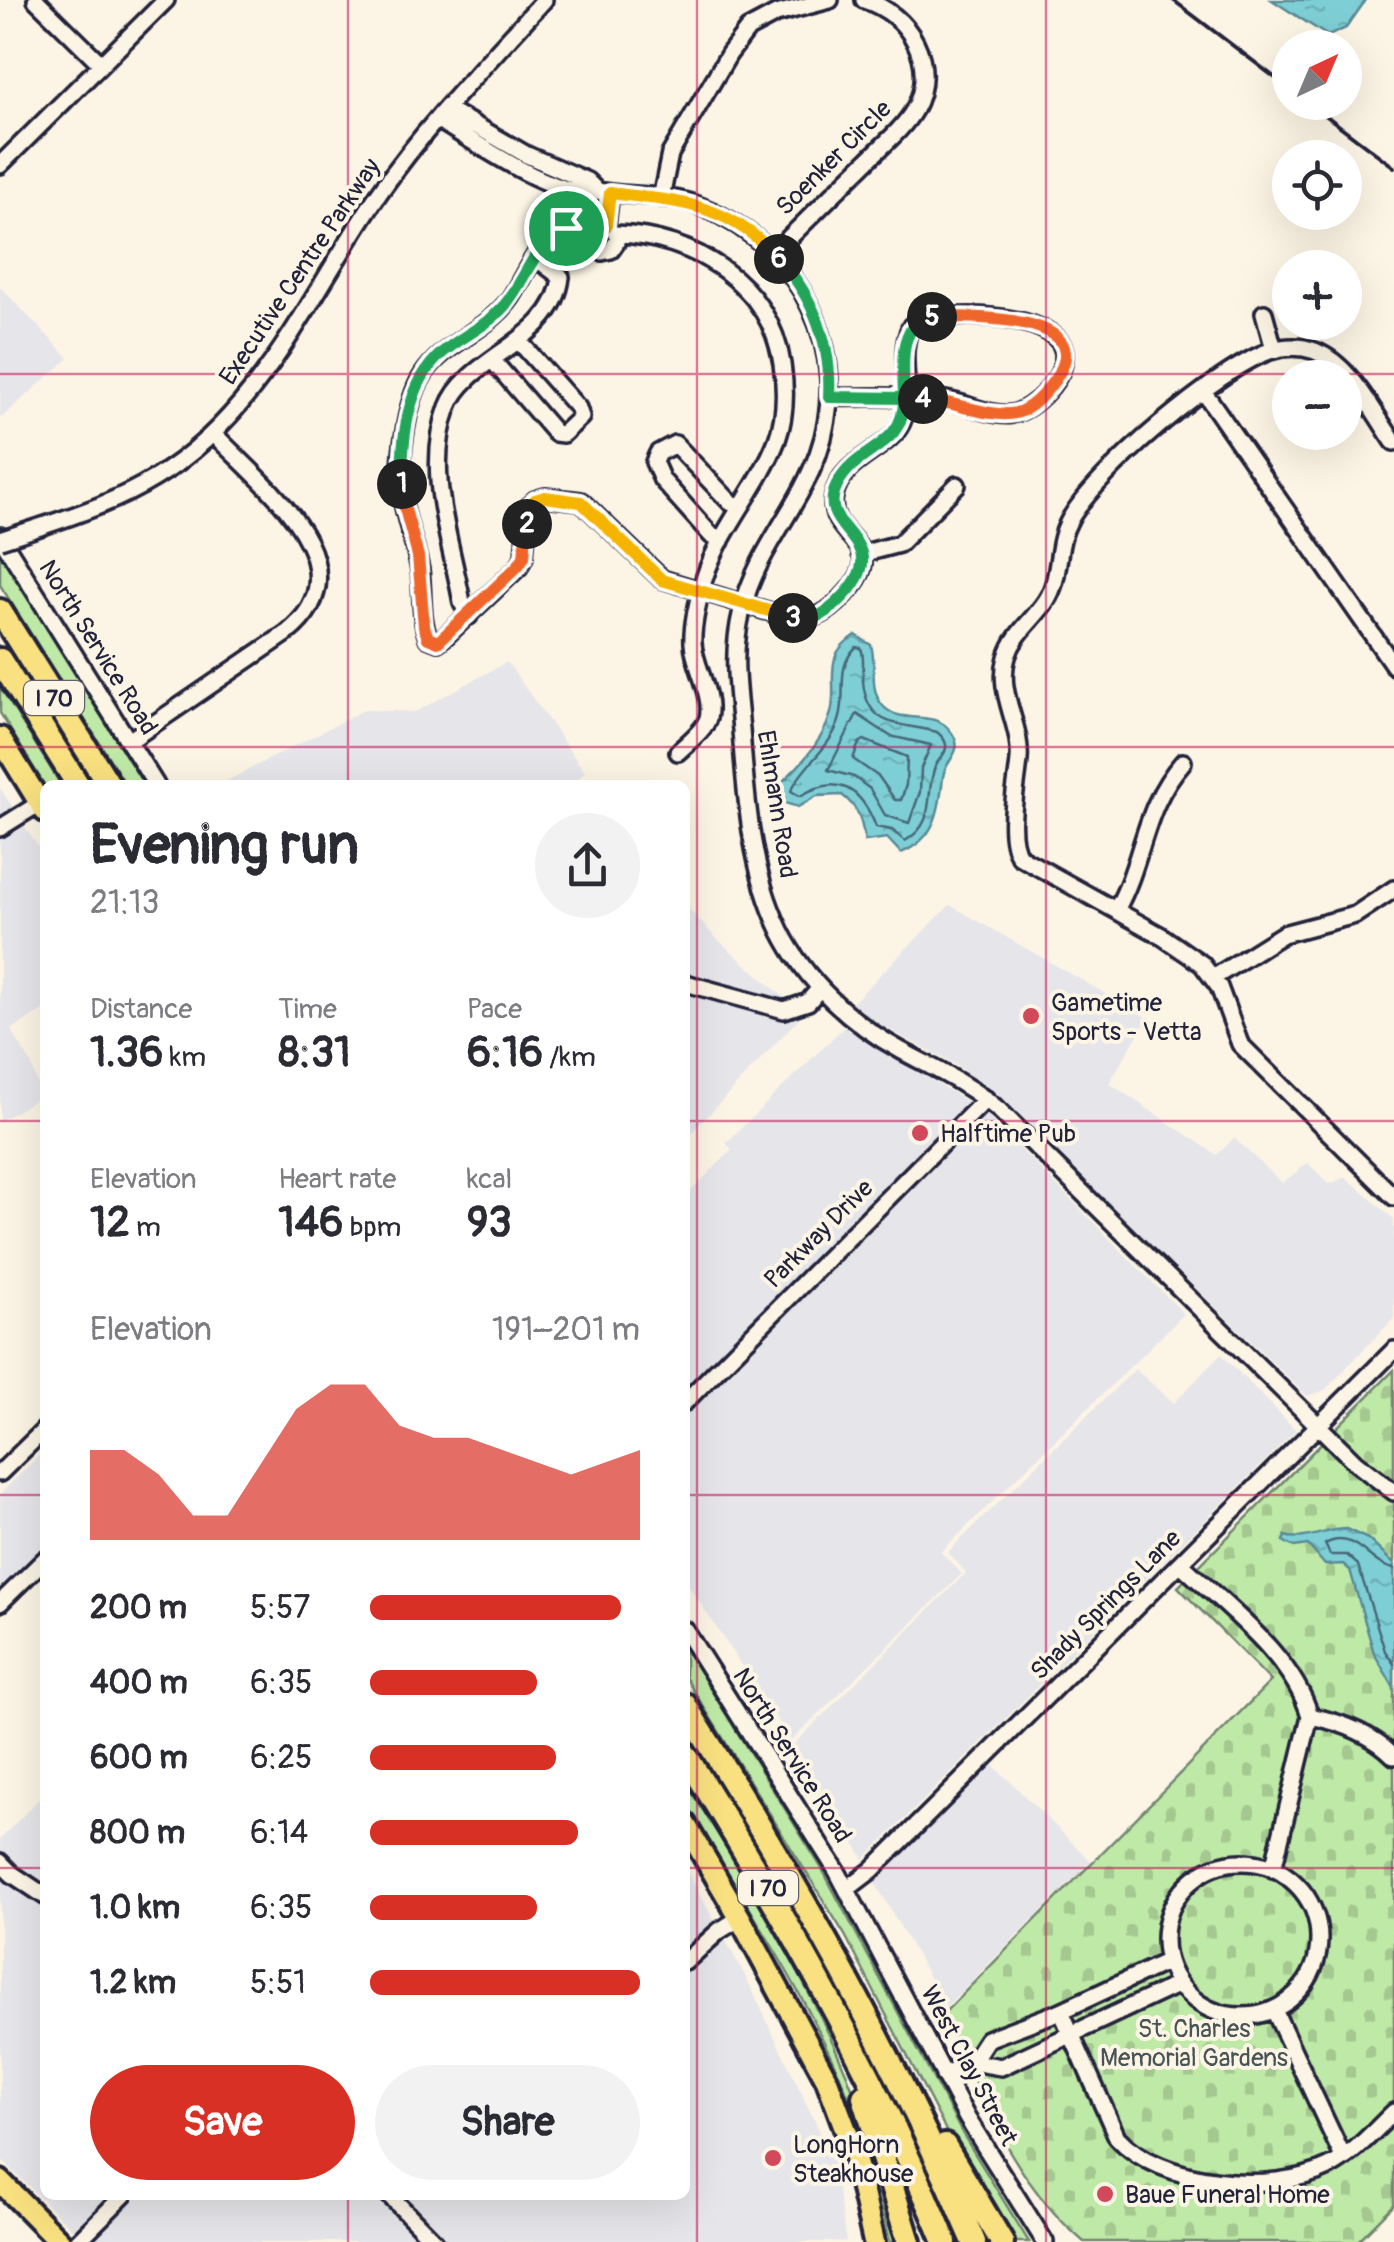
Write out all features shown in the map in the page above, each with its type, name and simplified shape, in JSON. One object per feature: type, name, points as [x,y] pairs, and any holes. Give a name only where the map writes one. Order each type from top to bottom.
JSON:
[{"type":"highway","name":"I 70","points":[[0,611],[106,780]]},
{"type":"highway","name":"I 70","points":[[0,660],[75,780]]},
{"type":"highway","name":"I 70","points":[[690,1713],[820,1927],[902,2083],[974,2242]]},
{"type":"highway","name":"I 70","points":[[690,1762],[799,1942],[925,2194],[945,2242]]},
{"type":"highway","points":[[858,2059],[862,2092],[909,2242]]},
{"type":"highway","points":[[902,2083],[953,2158],[1002,2242]]},
{"type":"main road","points":[[0,738],[40,804]]},
{"type":"main road","points":[[690,1833],[827,2080],[853,2149],[874,2242]]},
{"type":"main road","points":[[0,2181],[60,2242]]},
{"type":"street","points":[[36,0],[101,64]]},
{"type":"street","points":[[0,165],[166,0]]},
{"type":"street","name":"Executive Centre Parkway","points":[[0,538],[121,498],[159,476],[213,432],[260,378],[382,189],[442,114],[544,0]]},
{"type":"street","points":[[661,198],[670,154],[748,29],[776,14],[830,0]]},
{"type":"street","name":"Soenker Circle","points":[[774,253],[902,127],[920,95],[923,65],[911,33],[890,11],[864,0]]},
{"type":"street","name":"Ehlmann Road","points":[[442,114],[603,192],[698,205],[741,226],[791,272],[816,315],[828,360],[829,397],[817,456],[763,553],[744,604],[736,635],[734,689],[754,852],[780,930],[820,988],[867,1028],[902,1051],[954,1075],[986,1099],[1356,1463],[1394,1492]]},
{"type":"street","points":[[603,192],[603,235]]},
{"type":"street","points":[[678,752],[707,722],[709,711],[693,645],[701,590],[721,541],[776,440],[784,414],[785,384],[772,328],[744,284],[676,245],[640,235],[603,235],[572,225],[556,232],[506,304],[490,320],[440,354],[423,374],[407,426],[402,498],[418,556],[424,626],[428,638],[438,642],[518,566],[524,557],[528,507],[545,497],[581,502],[653,573],[675,585],[701,590],[790,618],[809,620],[821,616],[858,581],[863,571],[856,540],[837,517],[833,501],[837,485],[902,424],[904,398],[906,336],[911,326],[923,318],[1016,320],[1048,331],[1062,345],[1060,373],[1021,412],[1003,414],[944,400],[904,398],[829,397]]},
{"type":"street","points":[[468,616],[462,604],[438,480],[448,408],[457,389],[470,376],[519,341],[538,321],[560,287],[561,277],[536,258]]},
{"type":"street","points":[[1264,313],[1274,349]]},
{"type":"street","points":[[493,361],[546,424],[563,434],[581,416],[578,408],[519,341]]},
{"type":"street","points":[[1394,442],[1348,376],[1332,360],[1313,350],[1295,347],[1274,349],[1258,356],[1163,420],[1070,518],[1062,535],[1053,588],[1046,602],[1016,635],[1008,651],[1002,686],[1017,728],[1020,753],[1012,830],[1015,850],[1188,952],[1212,978],[1240,1044],[1394,1197]]},
{"type":"street","points":[[1204,392],[1394,666]]},
{"type":"street","points":[[129,741],[287,633],[302,620],[314,598],[316,560],[307,534],[213,432]]},
{"type":"street","points":[[721,541],[711,535],[662,480],[654,462],[658,454],[675,444],[730,502],[740,507]]},
{"type":"street","points":[[862,554],[899,544],[957,485]]},
{"type":"street","name":"North Service Road","points":[[0,538],[153,780]]},
{"type":"street","points":[[1116,910],[1138,864],[1150,812],[1160,791],[1184,762]]},
{"type":"street","points":[[0,828],[40,808]]},
{"type":"street","points":[[1212,978],[1283,934],[1354,915],[1394,889]]},
{"type":"street","points":[[690,984],[784,1010],[808,1002],[820,988]]},
{"type":"street","name":"Parkway Drive","points":[[690,1397],[986,1099]]},
{"type":"street","name":"Shady Springs Lane","points":[[848,1889],[872,1870],[1394,1350]]},
{"type":"street","points":[[0,1473],[40,1433]]},
{"type":"street","points":[[3,1593],[40,1564]]},
{"type":"street","points":[[1181,1564],[1278,1658],[1305,1698],[1310,1716],[1274,1869]]},
{"type":"street","name":"North Service Road","points":[[690,1638],[858,1907]]},
{"type":"street","points":[[1310,1716],[1347,1727],[1384,1746],[1394,1756]]},
{"type":"street","points":[[0,1862],[40,1893]]},
{"type":"street","points":[[1252,1862],[1274,1869],[1292,1880],[1307,1897],[1320,1940],[1316,1962],[1307,1982],[1274,2010],[1243,2016],[1212,2011],[1179,1984],[1168,1961],[1164,1940],[1176,1898],[1209,1869],[1252,1862]]},
{"type":"street","name":"West Clay Street","points":[[858,1907],[983,2146],[1045,2242]]},
{"type":"street","points":[[690,1957],[740,1918]]},
{"type":"street","points":[[944,2076],[972,2062],[987,2039],[1060,2011],[1168,1961]]},
{"type":"street","points":[[972,2062],[1001,2066],[1179,1984]]},
{"type":"street","points":[[1274,2010],[1342,2157]]},
{"type":"street","points":[[1060,2011],[1116,2137],[1130,2151],[1179,2176],[1262,2181],[1300,2176],[1329,2166],[1394,2112]]},
{"type":"street","points":[[77,2242],[119,2200]]},
{"type":"street","points":[[393,2200],[435,2242]]},
{"type":"shaded area","points":[[0,287],[69,358],[0,419]]},
{"type":"shaded area","points":[[507,662],[585,772],[576,780],[229,780],[364,710],[415,712]]},
{"type":"shaded area","points":[[0,788],[40,850],[40,1012],[11,1030],[31,1063],[40,1097],[0,1121]]},
{"type":"shaded area","points":[[950,905],[1148,1018],[1109,1083],[1217,1155],[1234,1138],[1282,1183],[1308,1163],[1329,1184],[1346,1177],[1394,1219],[1394,1318],[1324,1391],[1307,1396],[1003,1101],[956,1065],[876,1023],[852,1003]]},
{"type":"shaded area","points":[[690,910],[803,1014],[690,1135]]},
{"type":"shaded area","points":[[845,1026],[985,1113],[1184,1314],[941,1552],[962,1574],[791,1741],[690,1588],[690,1192],[732,1150],[726,1143]]},
{"type":"shaded area","points":[[1221,1354],[1296,1430],[864,1859],[793,1745],[966,1573],[948,1552],[1135,1369],[1174,1403]]},
{"type":"shaded area","points":[[40,1455],[40,1557],[0,1595],[0,1494]]},
{"type":"shaded area","points":[[993,1765],[1091,1861],[946,2007],[874,1881]]},
{"type":"shaded area","points":[[40,1798],[40,2198],[0,2158],[0,1839]]},
{"type":"shaded area","points":[[690,1877],[746,1977],[833,2159],[846,2242],[85,2242],[42,2200],[690,2200]]},
{"type":"green space","points":[[0,552],[141,780],[123,780],[0,585]]},
{"type":"green space","points":[[0,687],[58,780],[41,780],[0,713]]},
{"type":"green space","name":"St. Charles Memorial Gardens","points":[[1394,1370],[1394,2205],[1357,2242],[1084,2242],[1059,2218],[1018,2165],[943,2014],[1271,1681],[1178,1587]]},
{"type":"green space","points":[[690,1656],[821,1867],[962,2133],[1029,2242],[1011,2242],[957,2152],[845,1935],[690,1685]]},
{"type":"green space","points":[[690,1789],[772,1925],[830,2037],[862,2116],[900,2242],[890,2242],[865,2141],[836,2068],[776,1952],[690,1811]]},
{"type":"water","points":[[1272,0],[1366,0],[1346,28],[1319,30]]},
{"type":"water","points":[[856,635],[871,645],[874,685],[883,706],[898,715],[941,723],[956,743],[929,832],[901,853],[887,838],[865,841],[859,815],[842,795],[817,796],[798,807],[771,799],[767,794],[796,768],[821,736],[833,702],[834,661],[838,651]]},
{"type":"water","points":[[1346,1529],[1368,1539],[1394,1564],[1394,1688],[1374,1653],[1350,1570],[1343,1564],[1325,1565],[1308,1545],[1294,1547],[1283,1541],[1285,1536]]},
{"type":"railway","points":[[1173,0],[1272,75]]},
{"type":"railway","points":[[1332,120],[1394,167]]},
{"type":"place","name":"Gametime Sports - Vetta","points":[[1031,1016]]},
{"type":"place","name":"Halftime Pub","points":[[920,1133]]},
{"type":"place","name":"LongHorn Steakhouse","points":[[773,2158]]},
{"type":"place","name":"Baue Funeral Home","points":[[1105,2194]]},
{"type":"route","points":[[566,228],[549,236],[506,304],[490,320],[440,354],[423,374],[415,392],[402,465],[402,498],[418,556],[424,626],[428,638],[438,642],[518,566],[524,557],[528,507],[545,497],[581,502],[662,580],[790,618],[809,620],[821,616],[858,581],[863,571],[860,547],[841,526],[834,510],[837,485],[902,424],[904,398],[944,400],[1013,414],[1030,407],[1054,381],[1063,364],[1062,345],[1048,331],[1029,324],[999,318],[932,316],[911,326],[906,336],[904,398],[829,397],[828,360],[816,315],[791,272],[741,226],[676,199],[610,193],[606,226],[566,228]]}]
